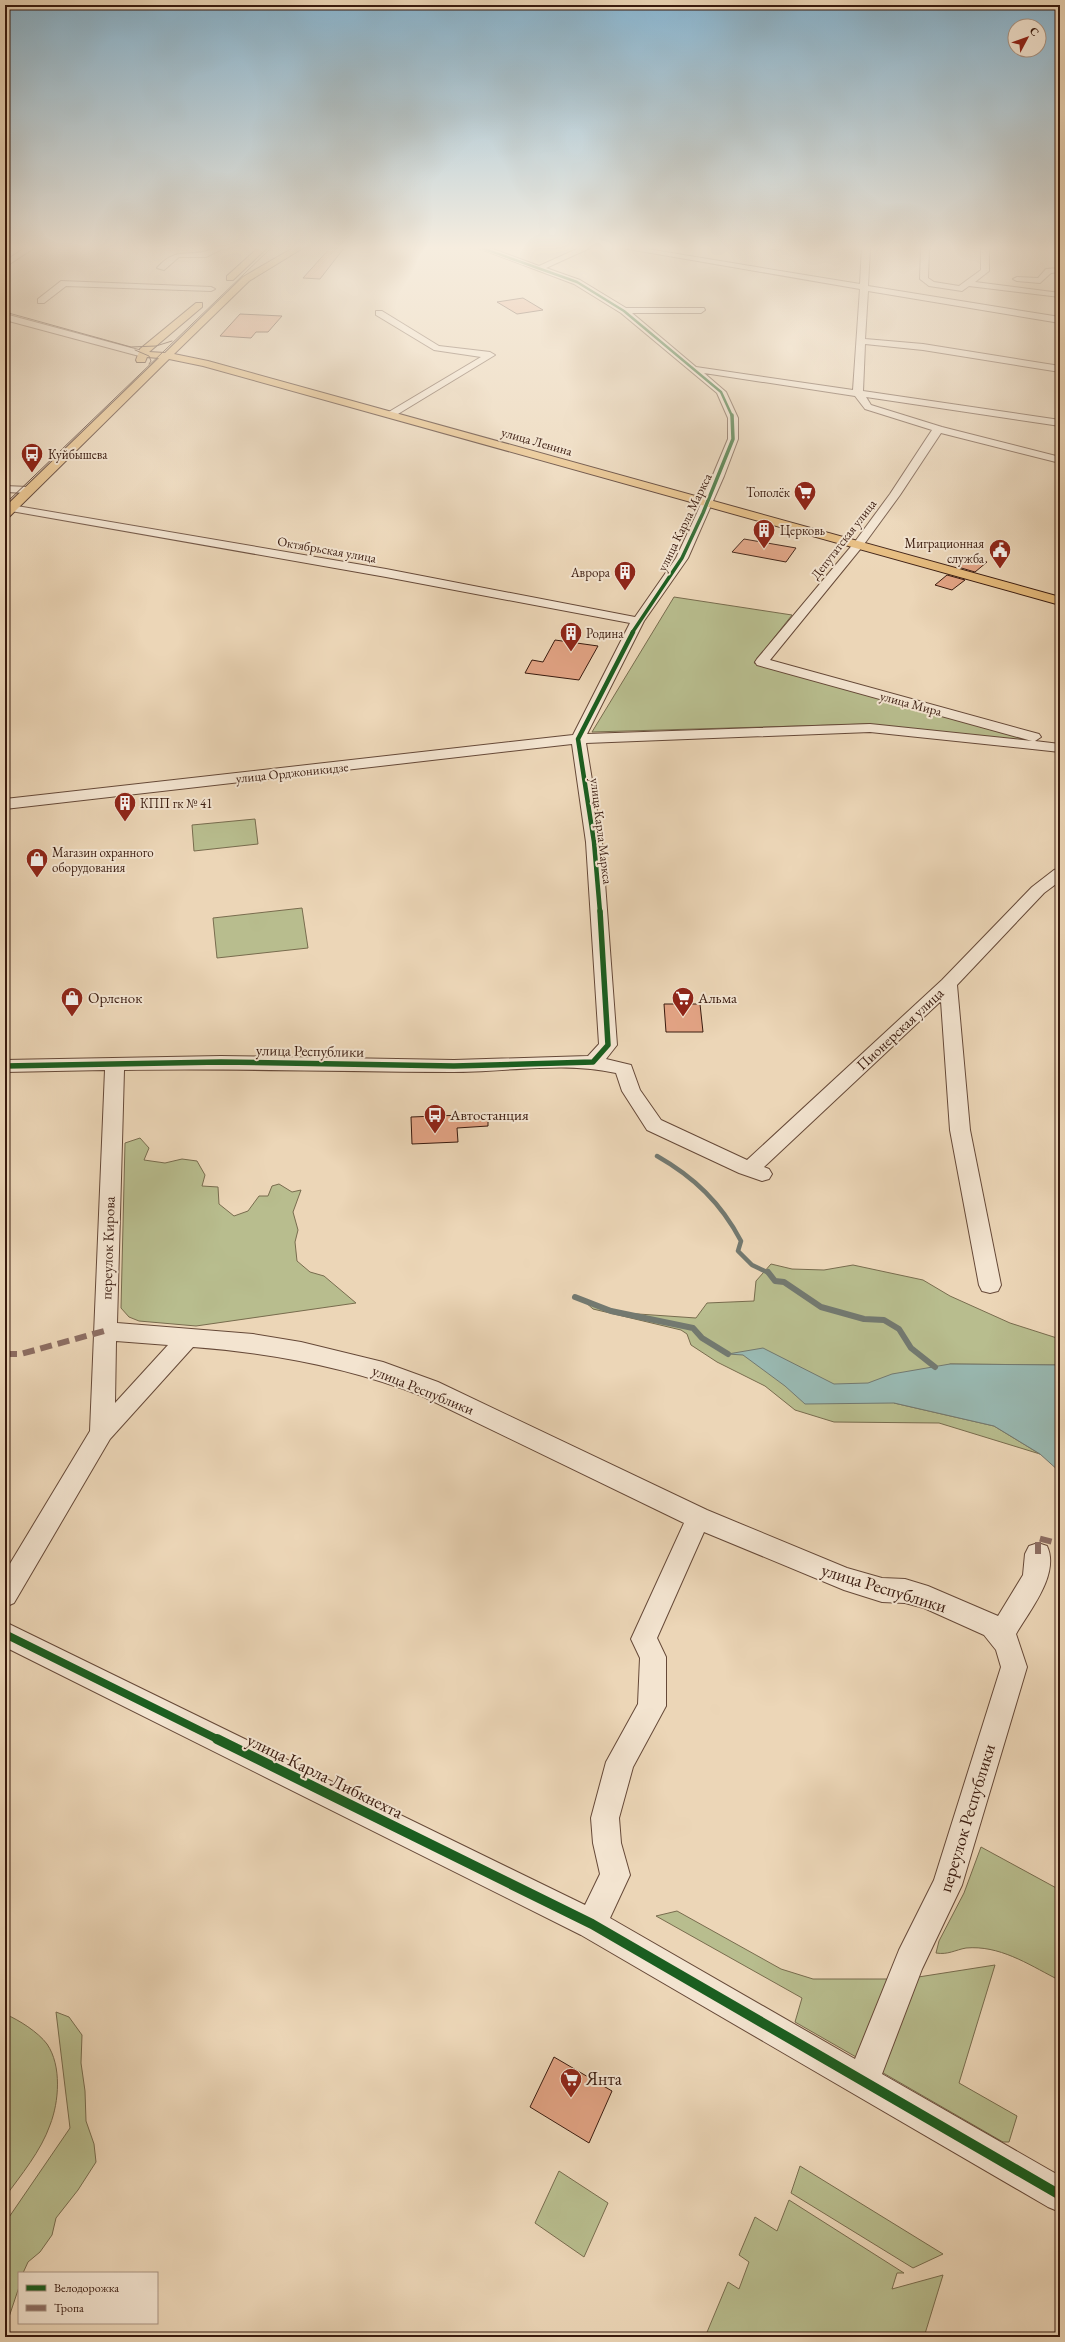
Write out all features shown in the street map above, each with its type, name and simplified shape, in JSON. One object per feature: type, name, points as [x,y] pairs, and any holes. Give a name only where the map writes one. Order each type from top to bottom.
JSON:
[{"type":"main road","points":[[134,368],[141,357]]},
{"type":"main road","points":[[8,511],[166,357]]},
{"type":"main road","name":"улица Ленина","points":[[174,357],[204,363],[390,414],[1060,601]]},
{"type":"main road","points":[[6,490],[19,480]]},
{"type":"street","points":[[390,414],[486,357]]},
{"type":"street","name":"улица Карла Маркса","points":[[593,1062],[608,1045],[600,906],[594,842],[578,739],[638,621],[682,558],[703,513],[706,503],[720,476],[733,439],[733,418],[721,392],[680,357]]},
{"type":"street","points":[[859,357],[858,393],[868,407],[938,429],[1060,460]]},
{"type":"street","points":[[987,357],[1060,369]]},
{"type":"street","points":[[694,369],[1002,415]]},
{"type":"street","points":[[694,369],[1060,423]]},
{"type":"street","points":[[780,382],[858,393]]},
{"type":"street","name":"Депутатская улица","points":[[762,662],[858,545],[895,495],[938,429]]},
{"type":"street","points":[[6,490],[28,490]]},
{"type":"street","name":"Октябрьская улица","points":[[8,511],[386,573],[638,621]]},
{"type":"street","name":"улица Мира","points":[[762,662],[1060,744]]},
{"type":"street","name":"улица Орджоникидзе","points":[[5,804],[578,739],[870,728],[1060,748]]},
{"type":"street","name":"Пионерская улица","points":[[754,1171],[753,1166],[948,984],[996,936],[1038,890],[1060,873]]},
{"type":"street","points":[[948,984],[960,1130],[990,1285]]},
{"type":"street","name":"улица Республики","points":[[5,1066],[242,1062],[454,1066],[593,1062],[624,1069],[631,1091],[654,1125],[754,1171]]},
{"type":"street","name":"переулок Кирова","points":[[102,1432],[104,1331],[115,1063]]},
{"type":"street","name":"улица Республики","points":[[104,1331],[187,1339],[253,1343],[301,1351],[383,1371],[430,1389],[698,1518],[844,1579],[882,1590],[906,1591],[928,1598],[993,1626],[1002,1634]]},
{"type":"street","name":"переулок Кирова","points":[[5,1595],[102,1432],[187,1339]]},
{"type":"street","points":[[592,1924],[615,1875],[607,1843],[605,1818],[620,1762],[652,1706],[653,1656],[644,1639],[698,1518]]},
{"type":"street","points":[[1002,1634],[1035,1576],[1038,1554]]},
{"type":"street","name":"улица Карла Либкнехта","points":[[5,1634],[592,1924],[1060,2195]]},
{"type":"street","name":"переулок Республики","points":[[863,2080],[910,1961],[948,1885],[1014,1667],[1008,1644],[1002,1634]]},
{"type":"green space","points":[[674,597],[792,615],[754,663],[1024,736],[1021,743],[867,724],[592,732]]},
{"type":"green space","points":[[255,819],[258,844],[194,851],[192,825]]},
{"type":"green space","points":[[302,908],[308,948],[217,958],[213,918]]},
{"type":"green space","points":[[140,1138],[149,1148],[144,1160],[165,1163],[182,1159],[197,1161],[205,1175],[202,1186],[218,1187],[219,1204],[234,1216],[248,1211],[259,1196],[268,1196],[272,1186],[279,1184],[292,1192],[301,1190],[293,1212],[298,1230],[295,1242],[297,1261],[310,1272],[324,1276],[356,1303],[196,1326],[139,1321],[129,1317],[121,1308],[125,1143]]},
{"type":"green space","points":[[771,1264],[792,1269],[824,1270],[853,1265],[923,1280],[950,1296],[1010,1323],[1060,1339],[1060,1365],[950,1364],[894,1403],[994,1426],[1040,1454],[939,1423],[834,1422],[795,1410],[765,1386],[717,1362],[691,1345],[687,1334],[681,1330],[593,1309],[583,1300],[624,1313],[696,1318],[707,1303],[754,1301],[756,1281]]},
{"type":"green space","points":[[981,1847],[1060,1890],[1060,1961],[1055,1978],[1002,1952],[990,1949],[966,1948],[948,1953],[936,1953],[939,1941],[964,1893]]},
{"type":"green space","points":[[677,1911],[781,1969],[813,1979],[895,1979],[863,2061],[795,2022],[802,1998],[656,1916]]},
{"type":"green space","points":[[995,1965],[959,2083],[1017,2116],[1009,2142],[1003,2142],[878,2070],[912,1978]]},
{"type":"green space","points":[[56,2012],[69,2017],[82,2035],[81,2063],[85,2091],[86,2121],[94,2144],[96,2162],[78,2190],[56,2218],[52,2235],[40,2252],[28,2262],[23,2272],[18,2272],[18,2290],[5,2329],[5,2223],[70,2128]]},
{"type":"green space","points":[[5,2014],[28,2027],[39,2035],[47,2044],[55,2063],[58,2084],[53,2116],[46,2135],[30,2162],[5,2197]]},
{"type":"green space","points":[[800,2166],[943,2254],[913,2268],[791,2193]]},
{"type":"green space","points":[[559,2171],[608,2203],[584,2257],[535,2223]]},
{"type":"green space","points":[[789,2200],[904,2273],[897,2273],[892,2289],[943,2275],[924,2337],[758,2337],[753,2334],[745,2337],[705,2337],[728,2282],[739,2289],[749,2262],[739,2255],[755,2217],[777,2231]]},
{"type":"water","points":[[763,1348],[834,1384],[868,1383],[892,1374],[950,1364],[1060,1365],[1060,1472],[1040,1454],[994,1426],[894,1403],[805,1404],[785,1386],[743,1355],[728,1354]]},
{"type":"building","name":"Церковь","points":[[744,539],[796,548],[786,562],[732,552]]},
{"type":"building","points":[[970,558],[987,562],[975,572],[958,567]]},
{"type":"building","points":[[947,575],[965,580],[952,590],[935,585]]},
{"type":"building","name":"Родина","points":[[555,640],[598,646],[579,680],[525,673],[532,660],[543,662]]},
{"type":"building","name":"Альма","points":[[664,1004],[700,1004],[703,1032],[666,1032]]},
{"type":"building","name":"Автостанция","points":[[488,1114],[488,1126],[457,1128],[458,1142],[412,1144],[411,1117]]},
{"type":"building","name":"Янта","points":[[554,2057],[612,2091],[589,2143],[530,2107]]},
{"type":"waterway","points":[[657,1156],[683,1173],[705,1192],[725,1215],[741,1241],[738,1251],[752,1265],[769,1273]]},
{"type":"waterway","points":[[769,1273],[775,1281],[784,1282],[821,1307],[864,1319],[884,1320],[899,1329],[911,1348],[935,1367]]},
{"type":"waterway","points":[[575,1297],[611,1311],[693,1328],[702,1338],[728,1354]]},
{"type":"tram line","points":[[149,364],[151,361],[150,357]]},
{"type":"tram line","points":[[5,504],[157,357]]},
{"type":"marked path","points":[[5,1354],[21,1354],[104,1331]]},
{"type":"marked path","points":[[1038,1554],[1038,1538],[1060,1544]]},
{"type":"cycle path","points":[[5,1066],[221,1062],[454,1066],[593,1062],[608,1045],[600,906],[594,842],[578,739],[638,621],[682,558],[719,476],[733,439],[733,418],[721,392],[679,357]]},
{"type":"cycle path","points":[[5,1634],[592,1924],[1060,2195]]},
{"type":"place","name":"Куйбышева","points":[[32,474]]},
{"type":"place","name":"Тополёк","points":[[805,512]]},
{"type":"place","name":"Церковь","points":[[764,550]]},
{"type":"place","name":"Миграционная служба","points":[[1000,570]]},
{"type":"place","name":"Аврора","points":[[625,592]]},
{"type":"place","name":"Родина","points":[[571,652]]},
{"type":"place","name":"КПП гк № 41","points":[[125,822]]},
{"type":"place","name":"Магазин охранного оборудования","points":[[37,878]]},
{"type":"place","name":"Орленок","points":[[72,1018]]},
{"type":"place","name":"Альма","points":[[683,1018]]},
{"type":"place","name":"Автостанция","points":[[435,1134]]},
{"type":"place","name":"Янта","points":[[571,2098]]}]
